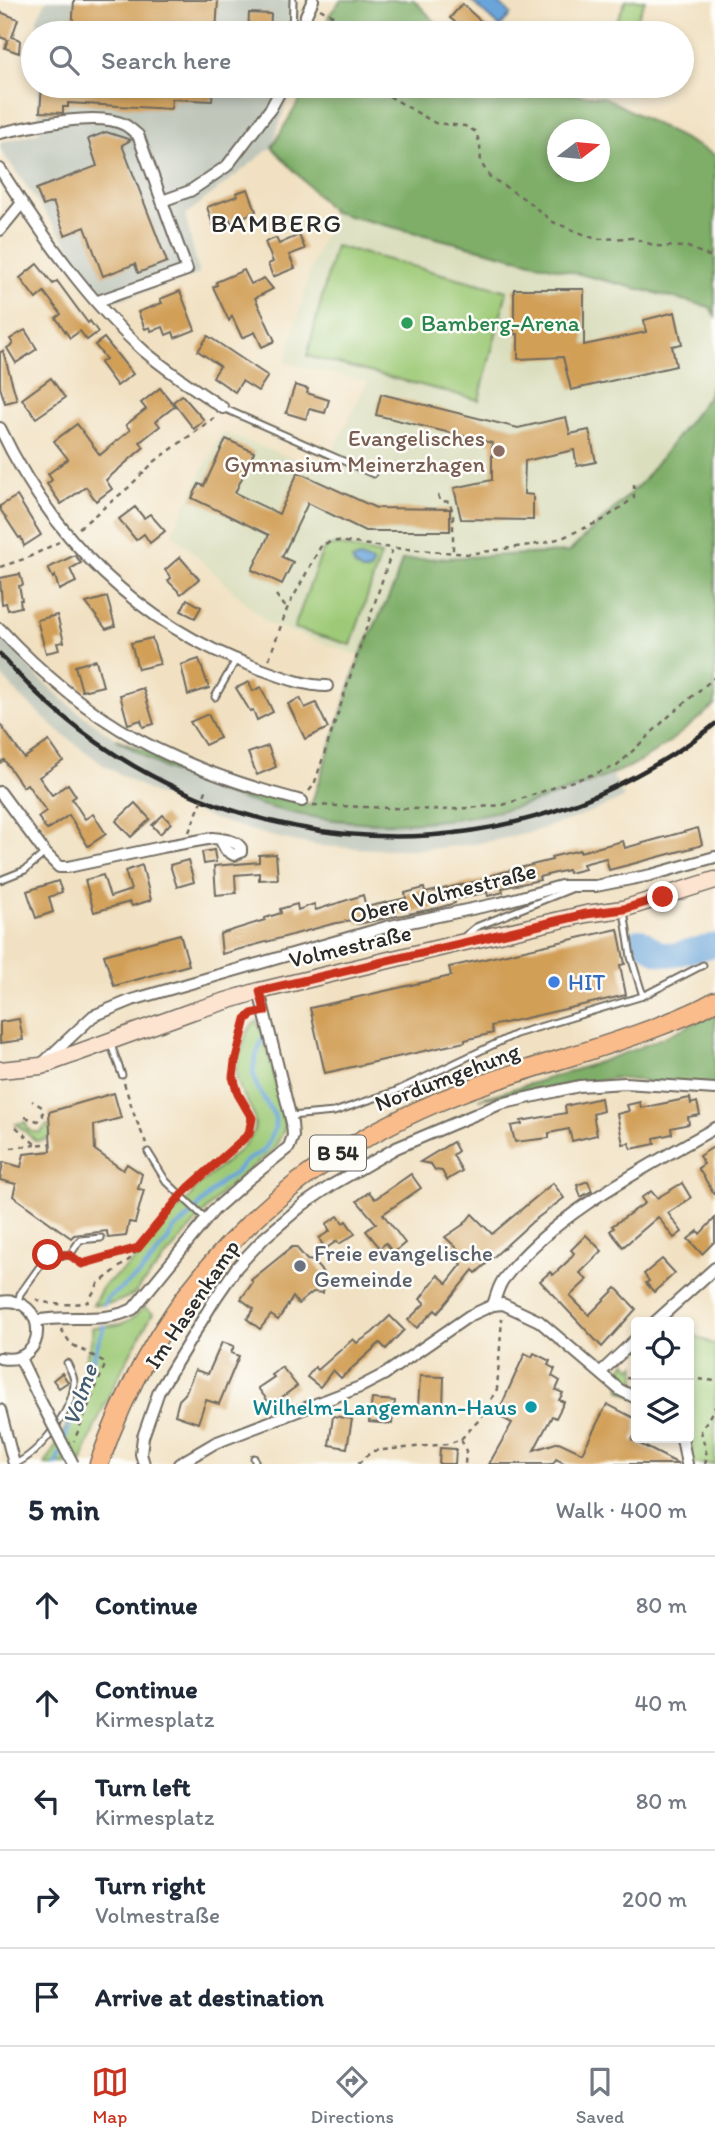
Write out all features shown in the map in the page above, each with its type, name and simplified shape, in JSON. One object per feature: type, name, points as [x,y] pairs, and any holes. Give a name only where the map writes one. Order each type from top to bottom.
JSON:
[{"type":"main road","name":"Volmestraße","points":[[0,1070],[41,1066],[193,1011],[260,991],[586,914],[624,909],[715,880]]},
{"type":"main road","name":"Nordumgehung","points":[[99,1464],[123,1402],[167,1324],[219,1252],[294,1183],[351,1145],[417,1111],[471,1088],[639,1034],[715,1001]]},
{"type":"street","points":[[305,21],[312,3]]},
{"type":"street","points":[[162,201],[190,191],[227,166],[276,98]]},
{"type":"street","points":[[0,133],[52,122],[91,120],[123,123],[138,135],[187,270],[98,301]]},
{"type":"street","points":[[0,169],[22,203],[98,301],[144,351],[223,408]]},
{"type":"street","points":[[0,230],[22,203]]},
{"type":"street","points":[[0,428],[24,476],[68,537],[145,609],[236,660],[308,685],[327,686]]},
{"type":"street","points":[[0,629],[55,683],[127,735],[158,752],[245,786],[302,801]]},
{"type":"street","points":[[0,792],[45,853],[59,867],[181,843],[220,839]]},
{"type":"street","name":"Obere Volmestraße","points":[[41,1066],[62,1043],[93,1017],[132,1000],[386,927],[500,903],[561,886],[596,886],[652,875],[715,857]]},
{"type":"street","points":[[36,1321],[120,1315],[134,1309],[206,1219],[248,1179],[289,1147],[293,1136],[290,1116],[260,991]]},
{"type":"street","name":"Im Hasenkamp","points":[[144,1464],[141,1454],[143,1437],[159,1391],[215,1299],[237,1267],[264,1238],[304,1204],[332,1185],[396,1148],[500,1104],[590,1085],[625,1083],[715,1089]]},
{"type":"street","points":[[498,1305],[501,1282],[560,1224],[654,1163],[715,1128]]},
{"type":"street","points":[[661,1317],[715,1268]]},
{"type":"street","points":[[0,1302],[18,1303],[26,1307],[36,1321],[38,1335],[27,1354],[20,1358],[0,1358]]},
{"type":"street","points":[[182,1463],[215,1443],[385,1374],[469,1316],[498,1305],[539,1321],[620,1390],[631,1396]]},
{"type":"street","points":[[601,1372],[631,1344]]},
{"type":"street","points":[[20,1358],[73,1464]]},
{"type":"street","points":[[0,1410],[15,1464]]},
{"type":"street","points":[[683,1443],[687,1464]]},
{"type":"lane","points":[[292,21],[293,0]]},
{"type":"lane","points":[[223,408],[373,474]]},
{"type":"lane","points":[[215,698],[236,660]]},
{"type":"lane","points":[[0,880],[25,870],[45,853]]},
{"type":"lane","points":[[456,944],[476,927],[577,887]]},
{"type":"lane","points":[[624,909],[631,957],[643,996]]},
{"type":"lane","points":[[290,1116],[334,1112],[396,1091],[516,1034],[643,996],[703,965]]},
{"type":"lane","points":[[110,1041],[122,1075]]},
{"type":"lane","points":[[147,1149],[163,1177],[206,1219]]},
{"type":"lane","points":[[18,1303],[20,1294],[48,1255],[70,1255],[80,1240],[101,1238]]},
{"type":"lane","points":[[15,1464],[30,1454],[63,1417],[74,1384],[67,1363]]},
{"type":"path","points":[[312,3],[335,17],[334,21]]},
{"type":"path","points":[[392,98],[435,123],[465,126],[476,132],[481,163],[490,177],[526,200],[553,222],[596,239],[633,238],[656,246],[688,247],[715,259]]},
{"type":"path","points":[[0,567],[47,550],[68,537],[128,488],[154,462],[209,422],[223,408]]},
{"type":"path","points":[[265,671],[287,609],[322,544],[337,541],[453,554],[544,543],[603,520],[634,498],[634,480]]},
{"type":"path","points":[[438,495],[440,501],[450,502],[453,554]]},
{"type":"path","points":[[394,548],[314,785],[302,801],[315,806],[443,810],[503,805],[617,766],[715,677]]},
{"type":"path","points":[[276,594],[287,609]]},
{"type":"path","points":[[188,832],[208,786]]},
{"type":"path","points":[[57,1303],[88,1302],[101,1280],[130,1259],[183,1195],[249,1134],[252,1118],[238,1094],[233,1070],[246,1019],[252,1014],[265,1011]]},
{"type":"path","points":[[122,1075],[147,1149]]},
{"type":"path","points":[[25,1117],[38,1121],[43,1116],[42,1107],[32,1101]]},
{"type":"path","points":[[16,1127],[36,1145]]},
{"type":"path","points":[[11,1148],[51,1143]]},
{"type":"path","points":[[70,1255],[82,1264],[138,1248]]},
{"type":"path","points":[[358,1464],[372,1451],[448,1444],[461,1439],[480,1419],[497,1389],[498,1305]]},
{"type":"path","points":[[58,1318],[66,1339],[103,1361],[104,1368],[72,1446]]},
{"type":"path","points":[[694,1378],[715,1381]]},
{"type":"path","points":[[705,1464],[707,1456],[701,1432],[715,1407]]},
{"type":"path","points":[[461,1439],[466,1451],[465,1464]]},
{"type":"shaded area","points":[[47,0],[297,0],[297,21],[37,21]]},
{"type":"shaded area","points":[[38,98],[288,98],[272,147],[185,215],[199,274],[109,303],[0,149],[0,143],[39,132]]},
{"type":"shaded area","name":"Evangelisches Gymnasium Meinerzhagen","points":[[333,212],[710,308],[715,316],[715,370],[709,395],[642,483],[569,552],[402,560],[394,586],[360,656],[268,624],[172,533],[222,432],[324,470],[367,382],[285,363],[312,264]]},
{"type":"shaded area","points":[[0,634],[39,678],[74,709],[116,739],[164,768],[210,789],[259,805],[313,817],[364,821],[463,819],[509,810],[562,794],[612,774],[624,798],[578,817],[525,834],[475,844],[425,849],[373,849],[317,846],[270,836],[208,817],[153,793],[102,764],[57,730],[0,674]]},
{"type":"green space","points":[[341,0],[414,0],[434,21],[328,21],[328,16]]},
{"type":"green space","points":[[626,0],[645,0],[636,21],[616,21]]},
{"type":"green space","points":[[301,98],[606,98],[715,155],[715,316],[710,307],[333,212],[272,147]]},
{"type":"green space","name":"Bamberg-Arena","points":[[335,246],[507,291],[479,400],[307,356]]},
{"type":"green space","points":[[715,370],[715,705],[665,745],[624,769],[560,794],[491,813],[420,822],[349,821],[313,817],[210,789],[214,777],[244,789],[311,805],[360,656],[394,586],[402,560],[569,552],[642,482],[709,395]]},
{"type":"green space","points":[[336,545],[381,555],[351,645],[294,628],[322,552],[327,547]]},
{"type":"green space","points":[[116,739],[209,776],[205,786],[164,768]]},
{"type":"green space","points":[[715,1012],[715,1088],[615,1078],[479,1099],[629,1051]]},
{"type":"green space","points":[[257,1021],[265,1039],[284,1117],[284,1130],[274,1149],[222,1192],[133,1295],[114,1303],[93,1305],[103,1286],[139,1257],[166,1221],[196,1188],[251,1137],[254,1117],[236,1072],[247,1033]]},
{"type":"green space","points":[[26,1122],[27,1129],[33,1132],[41,1132],[50,1125],[51,1134],[45,1140],[36,1141],[16,1124]]},
{"type":"green space","points":[[144,1307],[153,1313],[113,1387],[81,1464],[45,1464],[76,1402],[83,1380],[92,1327],[121,1324],[133,1318]]},
{"type":"green space","points":[[694,1335],[715,1345],[715,1464],[687,1464],[683,1443],[694,1443]]},
{"type":"green space","points":[[626,1361],[631,1368],[631,1396],[620,1390],[619,1373]]},
{"type":"water","points":[[470,0],[495,0],[511,14],[505,21],[493,21]]},
{"type":"water","points":[[360,558],[372,562],[369,571],[362,571],[355,566],[352,560]]},
{"type":"building","points":[[74,0],[218,0],[217,21],[73,21]]},
{"type":"building","points":[[462,4],[481,21],[454,21],[450,18]]},
{"type":"building","points":[[0,12],[18,19],[12,37],[20,40],[19,53],[5,48],[8,40],[0,37]]},
{"type":"building","points":[[249,13],[271,14],[271,21],[249,21]]},
{"type":"building","points":[[41,98],[212,98],[212,101],[172,99],[171,109],[68,103],[68,107],[63,107],[63,113],[40,112]]},
{"type":"building","points":[[106,132],[131,140],[122,145],[167,262],[138,273],[135,264],[103,276],[85,227],[65,235],[53,202],[43,206],[36,189],[97,166],[88,139]]},
{"type":"building","points":[[248,189],[256,211],[231,223],[230,219],[213,225],[207,207]]},
{"type":"building","points":[[299,235],[305,249],[289,255],[295,268],[273,277],[268,264],[273,262],[265,242],[276,238],[279,244]]},
{"type":"building","points":[[37,264],[53,284],[57,281],[88,323],[90,321],[98,332],[87,340],[80,331],[70,338],[56,318],[61,314],[44,292],[36,299],[20,278]]},
{"type":"building","points":[[244,270],[251,284],[264,278],[273,289],[255,298],[275,341],[262,347],[255,332],[242,338],[232,316],[229,321],[213,287],[217,285],[216,282]]},
{"type":"building","points":[[514,289],[584,289],[584,345],[646,332],[644,320],[675,312],[682,344],[672,346],[676,366],[571,390],[563,357],[518,359],[518,334],[514,334]]},
{"type":"building","points":[[180,291],[195,330],[175,338],[173,332],[166,335],[163,327],[151,331],[150,327],[145,329],[138,312],[162,303],[160,299]]},
{"type":"building","points":[[25,330],[37,349],[16,363],[7,348],[13,344],[10,339]]},
{"type":"building","points":[[208,336],[268,376],[258,391],[242,381],[235,392],[213,377],[220,366],[198,351]]},
{"type":"building","points":[[104,338],[133,374],[117,386],[100,363],[106,359],[95,345]]},
{"type":"building","points":[[3,351],[17,400],[5,403],[0,387],[0,352]]},
{"type":"building","points":[[51,378],[65,398],[36,418],[22,399]]},
{"type":"building","points":[[295,385],[308,389],[307,393],[329,400],[325,413],[309,409],[306,419],[286,413]]},
{"type":"building","points":[[160,388],[175,406],[156,421],[160,426],[140,442],[144,447],[106,480],[112,489],[96,501],[86,487],[61,504],[47,484],[52,480],[48,474],[68,459],[54,441],[77,424],[100,455],[130,430],[126,425],[146,409],[141,403]]},
{"type":"building","points":[[381,394],[518,428],[566,417],[570,434],[589,430],[596,462],[577,466],[574,450],[525,461],[524,494],[533,495],[533,520],[461,519],[454,488],[492,480],[492,443],[376,415]]},
{"type":"building","points":[[182,395],[204,420],[194,429],[173,402]]},
{"type":"building","points":[[226,439],[254,452],[235,493],[279,514],[298,472],[376,508],[450,509],[450,531],[365,531],[308,503],[282,557],[293,562],[282,584],[252,570],[269,535],[192,498],[199,484],[204,486]]},
{"type":"building","points":[[17,496],[41,535],[24,546],[21,537],[19,538],[0,509],[0,506]]},
{"type":"building","points":[[135,507],[144,518],[150,514],[165,531],[150,543],[144,534],[136,540],[119,519]]},
{"type":"building","points":[[75,555],[81,563],[70,569],[76,582],[59,590],[55,576],[53,578],[48,568]]},
{"type":"building","points":[[180,557],[199,579],[181,594],[168,581],[171,578],[165,570]]},
{"type":"building","points":[[20,574],[23,585],[19,586],[21,607],[8,610],[6,603],[2,604],[0,578]]},
{"type":"building","points":[[107,597],[115,626],[106,629],[86,603]]},
{"type":"building","points":[[187,599],[201,607],[195,618],[181,611]]},
{"type":"building","points":[[57,615],[64,642],[57,643],[59,650],[46,653],[37,620]]},
{"type":"building","points":[[152,638],[160,664],[138,669],[131,643]]},
{"type":"building","points":[[199,659],[209,688],[188,695],[181,665]]},
{"type":"building","points":[[96,660],[103,686],[82,691],[75,666]]},
{"type":"building","points":[[249,682],[253,691],[261,687],[273,712],[257,720],[253,710],[250,711],[236,688]]},
{"type":"building","points":[[143,688],[154,724],[143,727],[141,720],[128,724],[120,695]]},
{"type":"building","points":[[300,698],[305,708],[316,703],[328,728],[305,739],[288,704]]},
{"type":"building","points":[[208,714],[220,738],[205,745],[190,722]]},
{"type":"building","points":[[0,724],[24,758],[49,741],[63,761],[39,777],[52,795],[68,784],[76,796],[72,799],[85,819],[93,814],[106,834],[88,846],[69,815],[47,830],[38,817],[46,811],[27,784],[23,787],[4,760],[0,763]]},
{"type":"building","points":[[268,746],[276,767],[257,775],[248,753]]},
{"type":"building","points":[[135,803],[150,819],[131,837],[116,821]]},
{"type":"building","points":[[163,815],[171,823],[160,834],[152,825]]},
{"type":"building","points":[[698,828],[702,844],[699,846],[636,863],[609,870],[606,858],[583,864],[585,869],[539,877],[540,880],[502,888],[503,892],[488,896],[487,892],[454,900],[455,903],[438,908],[357,924],[357,919],[332,924],[222,954],[220,934],[265,920],[281,913],[280,909],[297,904],[298,910],[314,904],[316,910],[363,895],[366,907],[406,898],[405,893],[424,888],[425,893],[491,878],[491,875],[580,850],[623,841],[625,848]]},
{"type":"building","points":[[214,850],[216,862],[204,864],[202,852]]},
{"type":"building","points":[[276,854],[278,879],[259,880],[259,873],[235,875],[236,893],[216,895],[214,866],[259,862],[259,855]]},
{"type":"building","points":[[188,860],[194,882],[177,887],[170,865]]},
{"type":"building","points":[[142,865],[151,900],[132,906],[130,902],[94,912],[85,880],[103,875],[110,897],[131,890],[125,871]]},
{"type":"building","points":[[58,881],[62,892],[49,897],[53,912],[36,918],[27,891]]},
{"type":"building","points":[[618,929],[625,964],[620,965],[626,995],[491,1026],[493,1033],[465,1042],[325,1073],[310,1008],[451,976],[449,967]]},
{"type":"building","points":[[180,934],[189,965],[114,986],[104,955]]},
{"type":"building","points":[[19,1019],[23,1040],[0,1043],[0,1022]]},
{"type":"building","points":[[114,1093],[121,1118],[94,1125],[95,1150],[123,1170],[127,1164],[142,1174],[138,1189],[144,1190],[135,1223],[129,1222],[126,1236],[108,1238],[107,1231],[74,1235],[71,1238],[13,1196],[16,1184],[0,1180],[3,1162],[21,1167],[24,1154],[51,1151],[49,1112]]},
{"type":"building","points":[[601,1098],[603,1111],[593,1114],[597,1135],[572,1141],[569,1129],[549,1133],[549,1138],[515,1142],[511,1126],[522,1124],[521,1121],[566,1113],[565,1106]]},
{"type":"building","points":[[690,1098],[691,1104],[697,1102],[700,1115],[688,1117],[689,1124],[671,1128],[672,1134],[654,1138],[655,1144],[631,1149],[629,1143],[623,1144],[617,1114],[629,1111],[627,1105],[640,1102],[641,1108]]},
{"type":"building","points":[[453,1142],[458,1151],[453,1155],[462,1171],[447,1180],[442,1171],[435,1170],[431,1164],[420,1162]]},
{"type":"building","points":[[715,1146],[715,1195],[698,1168],[704,1164],[699,1156]]},
{"type":"building","points":[[411,1174],[421,1188],[383,1214],[405,1243],[393,1253],[386,1243],[380,1248],[366,1231],[376,1223],[357,1201],[369,1192],[375,1199]]},
{"type":"building","points":[[588,1181],[592,1191],[581,1197],[577,1185]]},
{"type":"building","points":[[553,1183],[564,1198],[532,1222],[476,1273],[473,1270],[438,1313],[435,1310],[417,1328],[408,1320],[425,1303],[420,1299],[438,1275],[447,1283],[462,1264],[453,1255],[458,1249],[445,1237],[464,1224],[472,1214],[492,1234]]},
{"type":"building","points":[[682,1183],[691,1198],[668,1213],[682,1232],[674,1238],[658,1217],[623,1247],[610,1231],[614,1228],[612,1226],[645,1203],[641,1198],[651,1191],[657,1198]]},
{"type":"building","points":[[338,1216],[343,1223],[346,1221],[355,1234],[325,1249],[319,1238],[330,1231],[326,1224]]},
{"type":"building","points":[[715,1218],[715,1241],[702,1254],[688,1239],[698,1231],[700,1234]]},
{"type":"building","points":[[586,1235],[602,1251],[580,1273],[587,1280],[570,1296],[589,1315],[616,1288],[636,1309],[602,1347],[540,1281],[550,1272],[553,1275],[568,1261],[574,1253],[571,1250]]},
{"type":"building","points":[[292,1247],[296,1247],[307,1260],[313,1261],[325,1275],[323,1293],[313,1292],[298,1304],[293,1297],[278,1320],[271,1315],[260,1329],[247,1319],[254,1309],[241,1299],[253,1282],[251,1280]]},
{"type":"building","points":[[662,1259],[675,1273],[654,1292],[646,1283],[649,1281],[644,1274]]},
{"type":"building","points":[[390,1316],[404,1330],[386,1349],[380,1343],[341,1378],[333,1370],[320,1387],[307,1377],[315,1367],[318,1370],[353,1339],[357,1343]]},
{"type":"building","points":[[222,1342],[234,1346],[231,1353],[239,1356],[219,1404],[206,1400],[198,1423],[175,1415],[179,1400],[185,1394],[195,1370],[208,1374]]},
{"type":"building","name":"Wilhelm-Langemann-Haus","points":[[525,1353],[532,1357],[534,1353],[550,1361],[548,1365],[555,1369],[552,1376],[560,1381],[556,1390],[563,1393],[559,1400],[564,1402],[556,1418],[552,1416],[534,1450],[559,1442],[582,1453],[607,1404],[631,1416],[631,1443],[638,1443],[679,1464],[566,1464],[556,1459],[553,1464],[489,1464],[512,1423],[497,1415]]},
{"type":"building","points":[[282,1367],[297,1386],[271,1405],[258,1388],[274,1377],[272,1375]]},
{"type":"building","points":[[62,1373],[68,1382],[59,1388],[53,1380]]},
{"type":"building","points":[[420,1376],[444,1377],[443,1409],[418,1407]]},
{"type":"building","points":[[372,1399],[395,1401],[392,1424],[369,1422]]},
{"type":"building","points":[[333,1416],[352,1419],[347,1448],[329,1445]]},
{"type":"building","points":[[440,1448],[456,1449],[455,1464],[439,1464]]},
{"type":"waterway","name":"Volme","points":[[640,940],[659,953],[673,955],[715,945]]},
{"type":"waterway","name":"Volme","points":[[104,1304],[140,1274],[174,1229],[184,1222],[220,1183],[246,1161],[263,1151],[267,1145],[275,1128],[275,1117],[257,1087],[253,1072],[266,1030]]},
{"type":"waterway","name":"Volme","points":[[56,1464],[104,1326]]},
{"type":"railway","points":[[0,654],[63,716],[135,766],[213,803],[296,827],[382,836],[468,831],[553,811],[635,776],[676,752],[715,724]]},
{"type":"place","name":"Bamberg-Arena","points":[[407,323]]},
{"type":"place","name":"Evangelisches Gymnasium Meinerzhagen","points":[[499,451]]},
{"type":"place","name":"HIT","points":[[554,982]]},
{"type":"place","name":"Freie evangelische Gemeinde","points":[[300,1266]]},
{"type":"place","name":"Wilhelm-Langemann-Haus","points":[[531,1407]]},
{"type":"district","name":"BAMBERG","points":[[277,223]]},
{"type":"route","points":[[48,1255],[70,1255],[82,1264],[138,1248],[184,1192],[249,1134],[252,1118],[238,1094],[233,1070],[246,1019],[252,1014],[265,1011],[260,991],[586,914],[624,909],[663,897]]}]
